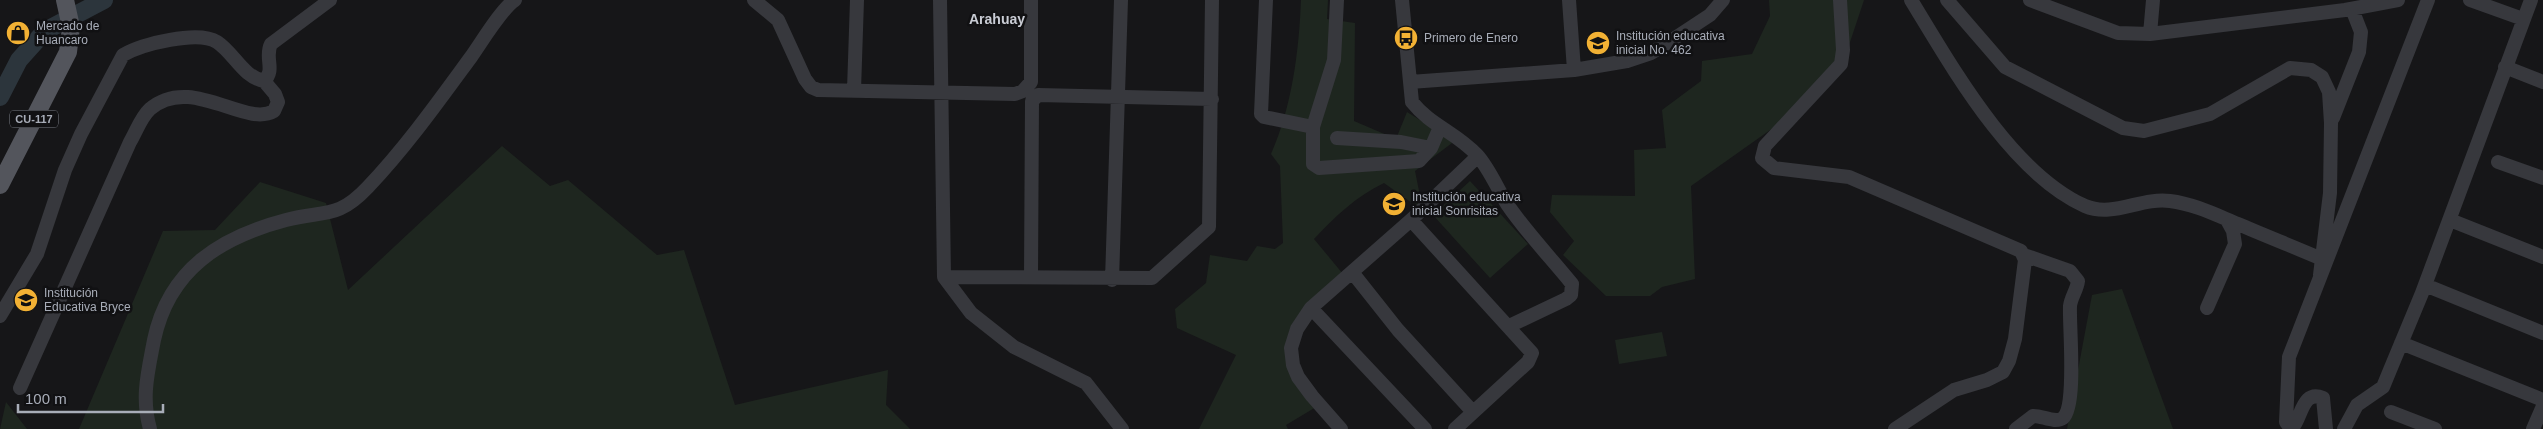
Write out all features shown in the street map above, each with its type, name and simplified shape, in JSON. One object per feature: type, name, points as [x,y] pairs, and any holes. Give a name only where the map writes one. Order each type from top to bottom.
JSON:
[{"type":"main road","name":"CU-117","points":[[0,185],[68,52],[70,26],[65,0]]},
{"type":"street","points":[[264,81],[270,71],[268,50],[271,44],[330,0]]},
{"type":"street","points":[[150,429],[144,408],[146,377],[157,328],[170,296],[195,264],[215,247],[246,232],[287,219],[342,210],[354,200],[410,140],[515,0]]},
{"type":"street","points":[[754,0],[778,20],[805,79],[811,87],[818,90],[1015,94],[1023,92],[1031,82],[1030,0]]},
{"type":"street","points":[[854,90],[857,0]]},
{"type":"street","points":[[940,0],[942,92],[941,216],[944,277],[971,313],[1014,347],[1086,383],[1122,429]]},
{"type":"street","points":[[1112,280],[1121,0]]},
{"type":"street","points":[[944,277],[1031,276],[1112,280],[1152,278],[1209,227],[1212,0]]},
{"type":"street","points":[[1266,0],[1261,114],[1264,117],[1313,127]]},
{"type":"street","points":[[1337,0],[1334,60],[1313,127],[1311,158],[1313,164],[1319,168],[1419,161],[1432,148],[1440,126]]},
{"type":"street","points":[[1402,0],[1412,102],[1420,112],[1459,137],[1478,156],[1508,205],[1572,284],[1571,295],[1566,299],[1508,326]]},
{"type":"street","points":[[1569,0],[1574,70]]},
{"type":"street","points":[[1410,82],[1574,70],[1627,61],[1651,53],[1710,15],[1723,0]]},
{"type":"street","points":[[1840,0],[1843,50],[1841,64],[1765,146],[1762,158],[1774,168],[1849,178],[2021,251],[2024,255],[2070,271],[2078,280],[2070,305],[2071,388],[2066,412],[2063,418],[2055,420],[2033,416],[2016,429]]},
{"type":"street","points":[[1912,0],[1982,113],[2021,156],[2053,186],[2086,206],[2108,211],[2152,200],[2171,201],[2227,220],[2322,259]]},
{"type":"street","points":[[1947,0],[2005,67],[2123,128],[2144,131],[2210,114],[2290,68],[2310,70],[2322,77],[2329,92],[2331,123],[2330,193],[2320,275]]},
{"type":"street","points":[[2030,0],[2118,33],[2150,34],[2352,8],[2390,1]]},
{"type":"street","points":[[2150,34],[2153,0]]},
{"type":"street","points":[[2326,429],[2323,418],[2324,404],[2322,398],[2317,395],[2310,396],[2305,402],[2295,424],[2288,426],[2285,414],[2289,357],[2428,0]]},
{"type":"street","points":[[2470,0],[2523,19]]},
{"type":"street","points":[[2344,429],[2357,405],[2383,387],[2450,220],[2531,0]]},
{"type":"street","points":[[2331,123],[2359,52],[2361,32],[2352,8]]},
{"type":"street","points":[[0,316],[37,254],[65,170],[81,134],[123,54],[160,42],[186,38],[206,39],[216,41],[252,78],[264,81],[275,94],[278,102],[274,111],[264,115],[251,114],[216,102],[185,98],[171,99],[149,110],[130,142],[20,388]]},
{"type":"street","points":[[2505,67],[2543,82]]},
{"type":"street","points":[[1031,276],[1032,101],[1038,94],[1118,98],[1212,99]]},
{"type":"street","points":[[1337,138],[1401,142],[1432,148]]},
{"type":"street","points":[[1342,429],[1312,396],[1298,377],[1293,365],[1291,348],[1297,329],[1312,308],[1411,220],[1478,156]]},
{"type":"street","points":[[2498,162],[2543,178]]},
{"type":"street","points":[[1411,220],[1530,349],[1530,358],[1455,429]]},
{"type":"street","points":[[2207,308],[2235,244],[2233,231],[2227,220]]},
{"type":"street","points":[[2450,220],[2543,256]]},
{"type":"street","points":[[1895,429],[1954,390],[1987,380],[2003,372],[2009,360],[2015,339],[2024,255]]},
{"type":"street","points":[[1352,272],[1398,330],[1473,412]]},
{"type":"street","points":[[2425,285],[2543,332]]},
{"type":"street","points":[[1312,308],[1425,429]]},
{"type":"street","points":[[2402,343],[2543,400]]},
{"type":"street","points":[[2533,429],[2543,406]]},
{"type":"street","points":[[2391,412],[2434,429]]},
{"type":"shaded area","points":[[1301,0],[1328,0],[1327,19],[1355,23],[1354,121],[1396,139],[1407,112],[1446,136],[1452,143],[1415,171],[1423,211],[1384,183],[1364,194],[1346,208],[1314,239],[1343,274],[1293,346],[1316,407],[1286,425],[1288,429],[1199,429],[1236,355],[1177,328],[1175,309],[1206,283],[1210,255],[1247,261],[1257,246],[1275,249],[1283,243],[1280,166],[1271,154],[1284,117],[1293,78]]},
{"type":"shaded area","points":[[1769,0],[1864,0],[1846,54],[1783,121],[1691,186],[1695,279],[1662,287],[1650,296],[1606,296],[1563,255],[1574,241],[1550,212],[1552,195],[1635,196],[1634,150],[1666,148],[1662,110],[1701,81],[1702,61],[1752,54],[1770,16]]},
{"type":"shaded area","points":[[502,146],[550,186],[568,180],[657,255],[684,250],[735,405],[888,370],[886,405],[910,429],[79,429],[163,231],[215,230],[260,182],[326,203],[348,290]]},
{"type":"shaded area","points":[[1470,181],[1528,244],[1490,278],[1433,215]]},
{"type":"shaded area","points":[[2122,289],[2173,429],[2067,429],[2092,295]]},
{"type":"shaded area","points":[[1662,332],[1667,356],[1619,364],[1615,340]]},
{"type":"shaded area","points":[[6,402],[27,429],[0,429]]},
{"type":"waterway","points":[[0,97],[19,60],[45,31],[104,0]]},
{"type":"place","name":"Mercado de Huancaro","points":[[18,33]]},
{"type":"place","name":"Primero de Enero","points":[[1406,38]]},
{"type":"place","name":"Institución educativa inicial No. 462","points":[[1598,43]]},
{"type":"place","name":"Institución educativa inicial Sonrisitas","points":[[1394,204]]},
{"type":"place","name":"Institución Educativa Bryce","points":[[26,300]]},
{"type":"district","name":"Arahuay","points":[[997,19]]}]
